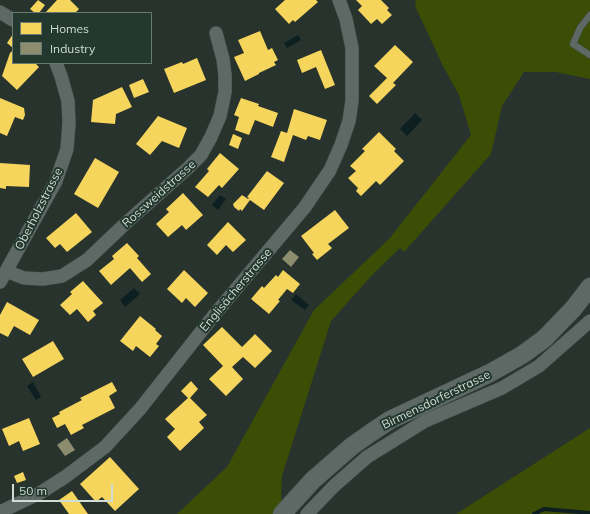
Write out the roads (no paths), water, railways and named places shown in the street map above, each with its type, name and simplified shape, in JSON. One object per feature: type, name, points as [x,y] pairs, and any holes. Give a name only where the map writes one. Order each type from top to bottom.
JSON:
[{"type":"main road","name":"Birmensdorferstrasse","points":[[282,514],[313,480],[352,446],[372,432],[390,420],[490,373],[522,355],[544,339],[573,310],[590,287]]},
{"type":"street","name":"Englisächerstrasse","points":[[0,512],[40,493],[65,477],[105,447],[140,409],[215,314],[275,244],[309,201],[330,170],[341,145],[349,121],[352,101],[352,48],[346,19],[339,0]]},
{"type":"street","points":[[0,12],[12,19]]},
{"type":"street","name":"Rossweidstrasse","points":[[3,277],[43,279],[62,276],[87,260],[201,155],[220,116],[225,92],[223,59],[216,33]]},
{"type":"street","name":"Oberholzstrasse","points":[[3,277],[56,181],[67,149],[70,123],[68,101],[56,64]]},
{"type":"street","points":[[307,514],[334,486],[367,457],[425,421],[502,388],[539,366],[590,321]]},
{"type":"lane","points":[[590,15],[580,28],[573,44],[590,55]]},
{"type":"waterway","points":[[534,514],[544,509],[590,513]]}]
